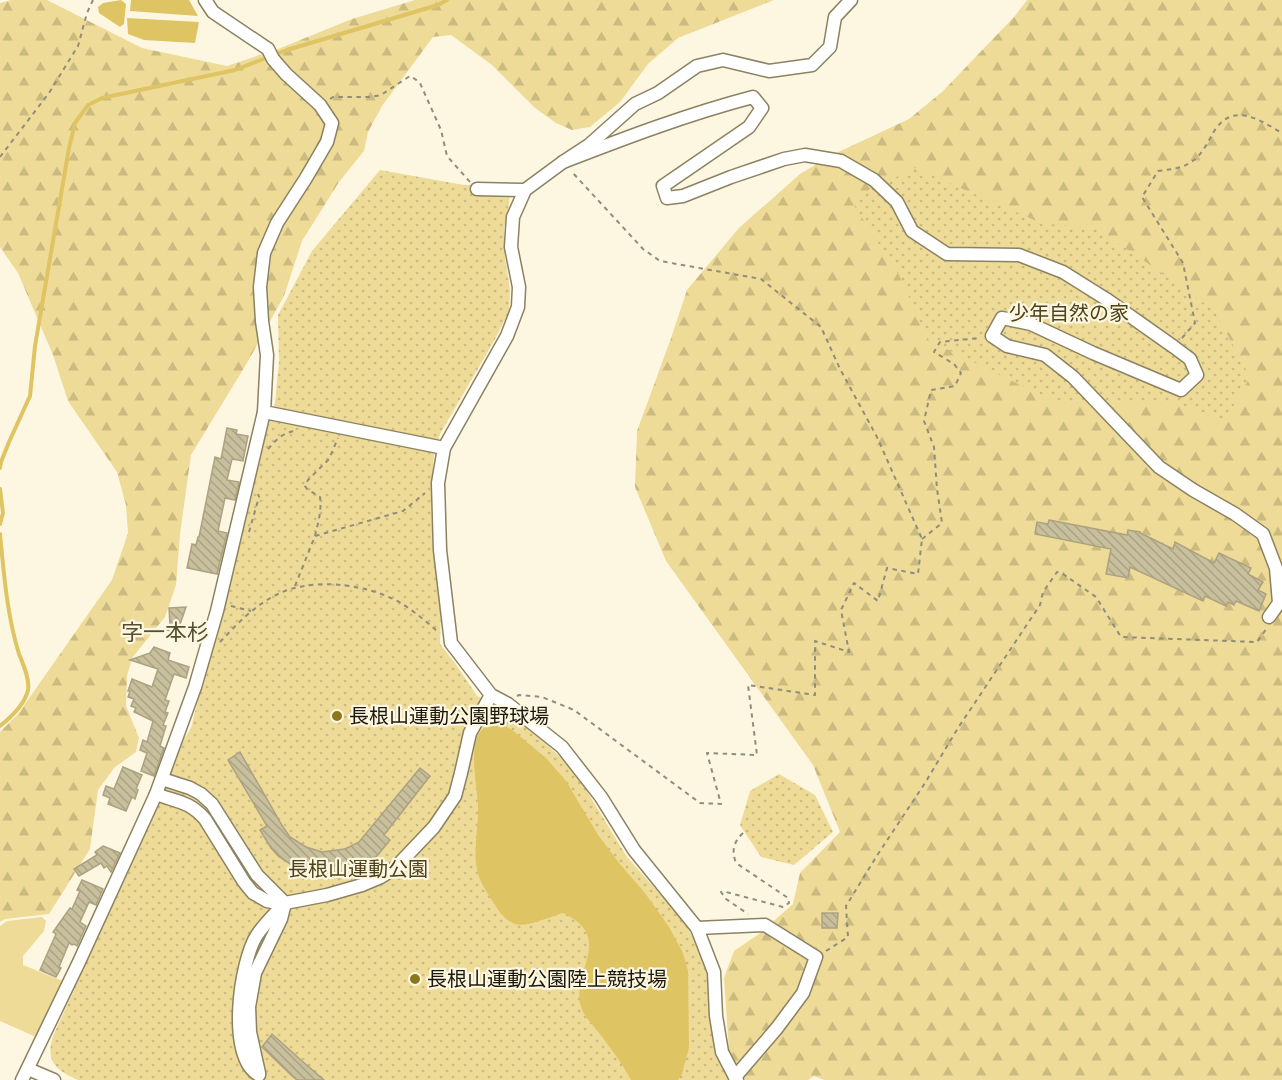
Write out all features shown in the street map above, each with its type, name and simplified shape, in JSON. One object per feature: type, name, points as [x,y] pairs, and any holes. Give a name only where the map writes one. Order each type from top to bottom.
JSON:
[{"type":"street","points":[[54,1080],[25,1075],[80,962],[156,794],[195,687],[217,611],[264,412],[267,355],[260,287],[264,253],[277,223],[327,142],[332,123],[320,105],[286,74],[271,54],[213,12],[205,0]]},
{"type":"street","points":[[697,927],[765,926],[816,957],[803,993],[736,1079],[722,1052],[716,1016],[714,972],[697,927],[633,850],[601,797],[562,747],[508,704],[490,694],[452,643],[440,550],[438,483],[444,448],[507,336],[518,307],[519,287],[511,247],[513,217],[525,190],[589,145],[634,104],[658,93],[697,66],[723,60],[769,71],[812,65],[830,47],[836,17],[850,0]]},
{"type":"street","points":[[563,162],[722,105],[753,97],[762,108],[749,127],[663,186],[667,198],[683,196],[784,159],[805,155],[841,161],[874,180],[897,202],[912,231],[947,254],[1019,255],[1064,272],[1106,299],[1190,359],[1197,375],[1181,390],[1031,324],[1002,318],[992,336],[1007,346],[1045,355],[1073,377],[1160,467],[1263,534],[1276,568],[1279,603],[1269,617]]},
{"type":"street","points":[[477,189],[525,190]]},
{"type":"street","points":[[264,412],[444,448]]},
{"type":"street","points":[[156,794],[185,803],[200,812],[253,893],[267,901],[277,903],[327,896],[381,877],[396,867],[434,827],[455,796],[470,733],[490,694]]},
{"type":"street","points":[[162,779],[195,791],[212,804],[257,875],[285,903]]},
{"type":"street","points":[[258,1078],[242,1049],[240,1002],[243,974],[246,959],[257,935],[285,903]]},
{"type":"path","points":[[0,157],[49,93],[78,46],[93,0]]},
{"type":"path","points":[[320,105],[333,97],[370,98],[381,95],[410,76],[420,83],[438,123],[447,156],[477,189]]},
{"type":"path","points":[[1174,347],[1195,323],[1183,263],[1142,197],[1158,171],[1181,168],[1195,160],[1214,130],[1235,114],[1260,120],[1282,133]]},
{"type":"path","points":[[508,704],[519,694],[542,697],[574,710],[700,803],[722,804],[707,753],[757,755],[748,685],[815,695],[815,641],[849,652],[841,610],[854,583],[878,602],[887,568],[918,574],[922,539],[877,437],[840,369],[821,327],[761,279],[660,261],[643,249],[563,162]]},
{"type":"path","points":[[922,539],[942,523],[934,447],[924,421],[931,390],[955,386],[961,373],[954,364],[934,352],[940,342],[992,336]]},
{"type":"path","points":[[265,453],[276,439],[295,431]]},
{"type":"path","points":[[295,586],[315,536],[321,504],[320,497],[305,486],[329,459],[338,437]]},
{"type":"path","points":[[315,536],[403,511],[438,483]]},
{"type":"path","points":[[247,541],[259,497],[257,491]]},
{"type":"path","points":[[816,957],[848,937],[846,906],[926,783],[958,728],[1040,605],[1043,592],[1057,573],[1063,574],[1096,597],[1121,637],[1257,642],[1268,627],[1269,617]]},
{"type":"path","points":[[221,635],[218,645],[251,611],[277,594],[295,586],[326,584],[353,586],[380,593],[403,604],[452,643]]},
{"type":"path","points":[[229,606],[251,611]]},
{"type":"path","points":[[743,833],[734,842],[733,854],[736,862],[788,898],[789,903],[783,907],[722,892],[726,899],[765,926]]},
{"type":"green space","points":[[11,0],[47,0],[142,48],[227,66],[278,49],[352,19],[415,0],[774,0],[678,38],[648,64],[620,102],[590,127],[572,130],[556,123],[535,108],[492,65],[451,35],[433,37],[382,106],[368,132],[364,151],[339,182],[302,241],[284,296],[247,363],[191,455],[180,534],[176,585],[165,617],[132,658],[127,676],[126,706],[139,738],[136,752],[115,767],[98,790],[90,849],[49,914],[5,919],[0,922],[0,732],[18,714],[112,580],[128,533],[126,505],[117,472],[68,401],[53,355],[18,273],[0,247],[0,3]]},
{"type":"green space","points":[[1027,0],[1282,0],[1282,1080],[824,1080],[814,1076],[808,1080],[745,1080],[729,1051],[724,978],[734,951],[759,934],[793,904],[800,873],[840,832],[813,765],[666,561],[635,487],[637,431],[687,290],[739,228],[800,174],[830,156],[909,119],[942,92],[1014,17]]},
{"type":"green space","name":"少年自然の家","points":[[915,168],[1041,223],[1095,229],[1214,310],[1250,377],[1224,422],[1178,403],[1060,404],[928,340],[899,275],[850,199]]},
{"type":"green space","name":"長根山運動公園","points":[[380,170],[464,185],[510,185],[504,229],[505,258],[510,290],[509,312],[440,434],[434,454],[431,496],[441,610],[440,644],[477,696],[502,708],[571,767],[627,857],[687,927],[700,950],[707,972],[714,1044],[729,1080],[78,1080],[58,1069],[52,1059],[50,1052],[53,1036],[150,823],[182,742],[191,728],[213,649],[258,457],[275,403],[279,362],[278,315],[312,251]]},
{"type":"green space","points":[[779,774],[815,795],[833,832],[794,865],[761,857],[740,825],[750,791]]},
{"type":"green space","points":[[42,917],[46,921],[44,931],[23,956],[23,965],[63,981],[36,1037],[0,1021],[0,926],[7,921]]},
{"type":"shaded area","points":[[121,0],[126,4],[124,24],[120,27],[99,13],[98,7],[103,3]]},
{"type":"shaded area","points":[[131,0],[189,0],[198,16],[130,11]]},
{"type":"shaded area","points":[[127,18],[199,22],[195,43],[144,40],[128,34]]},
{"type":"shaded area","points":[[498,723],[511,729],[546,758],[566,781],[598,835],[645,893],[669,927],[683,953],[688,971],[689,1048],[682,1074],[678,1080],[631,1080],[584,1014],[579,994],[589,944],[587,933],[579,923],[563,913],[532,923],[515,924],[502,915],[482,884],[476,866],[478,805],[474,764],[475,748],[481,731],[487,726]]},
{"type":"building","points":[[227,428],[237,430],[236,434],[248,436],[243,461],[232,459],[227,480],[239,482],[235,500],[225,498],[218,531],[227,533],[217,574],[187,568],[192,544],[196,545],[199,537],[215,457],[221,459]]},
{"type":"building","points":[[1049,520],[1127,535],[1128,530],[1140,532],[1173,549],[1175,542],[1214,563],[1219,553],[1251,568],[1248,574],[1263,582],[1258,590],[1266,594],[1259,611],[1236,601],[1234,605],[1228,602],[1226,606],[1205,596],[1203,601],[1130,567],[1128,578],[1106,574],[1111,549],[1035,534],[1037,522],[1048,524]]},
{"type":"building","points":[[186,607],[177,633],[167,630],[170,625],[169,608]]},
{"type":"building","points":[[154,647],[170,653],[168,660],[189,667],[186,678],[174,674],[165,700],[169,701],[165,712],[168,713],[163,725],[166,726],[160,746],[164,748],[154,776],[141,771],[147,753],[140,750],[143,740],[147,742],[153,721],[134,712],[136,708],[131,706],[134,699],[128,697],[130,691],[128,691],[132,679],[152,687],[158,669],[130,660],[150,653]]},
{"type":"building","points":[[240,752],[290,837],[306,847],[322,852],[345,849],[359,842],[420,768],[430,776],[384,835],[390,840],[377,856],[351,870],[322,873],[292,865],[278,856],[271,848],[260,830],[267,826],[228,760]]},
{"type":"building","points":[[123,767],[142,775],[136,789],[138,790],[135,799],[132,797],[126,811],[108,804],[110,798],[103,795],[106,786],[114,789]]},
{"type":"building","points":[[103,846],[120,853],[111,872],[101,863],[79,876],[74,869],[97,855],[95,852]]},
{"type":"building","points":[[82,880],[103,889],[96,905],[89,902],[80,922],[86,926],[77,946],[69,943],[56,977],[40,970],[56,934],[53,932],[70,908],[72,909]]},
{"type":"building","points":[[822,913],[838,913],[837,928],[822,928]]},
{"type":"building","points":[[272,1034],[324,1080],[297,1080],[291,1075],[262,1047]]},
{"type":"waterway","points":[[0,468],[30,396],[35,346],[69,148],[75,123],[88,105],[102,98],[235,70],[287,50],[438,5],[447,0]]},
{"type":"waterway","points":[[0,489],[3,513],[0,524]]},
{"type":"waterway","points":[[0,534],[6,595],[28,686],[20,705],[0,726]]},
{"type":"place","name":"長根山運動公園野球場","points":[[337,716]]},
{"type":"place","name":"長根山運動公園陸上競技場","points":[[415,979]]},
{"type":"district","name":"字一本杉","points":[[165,632]]}]
